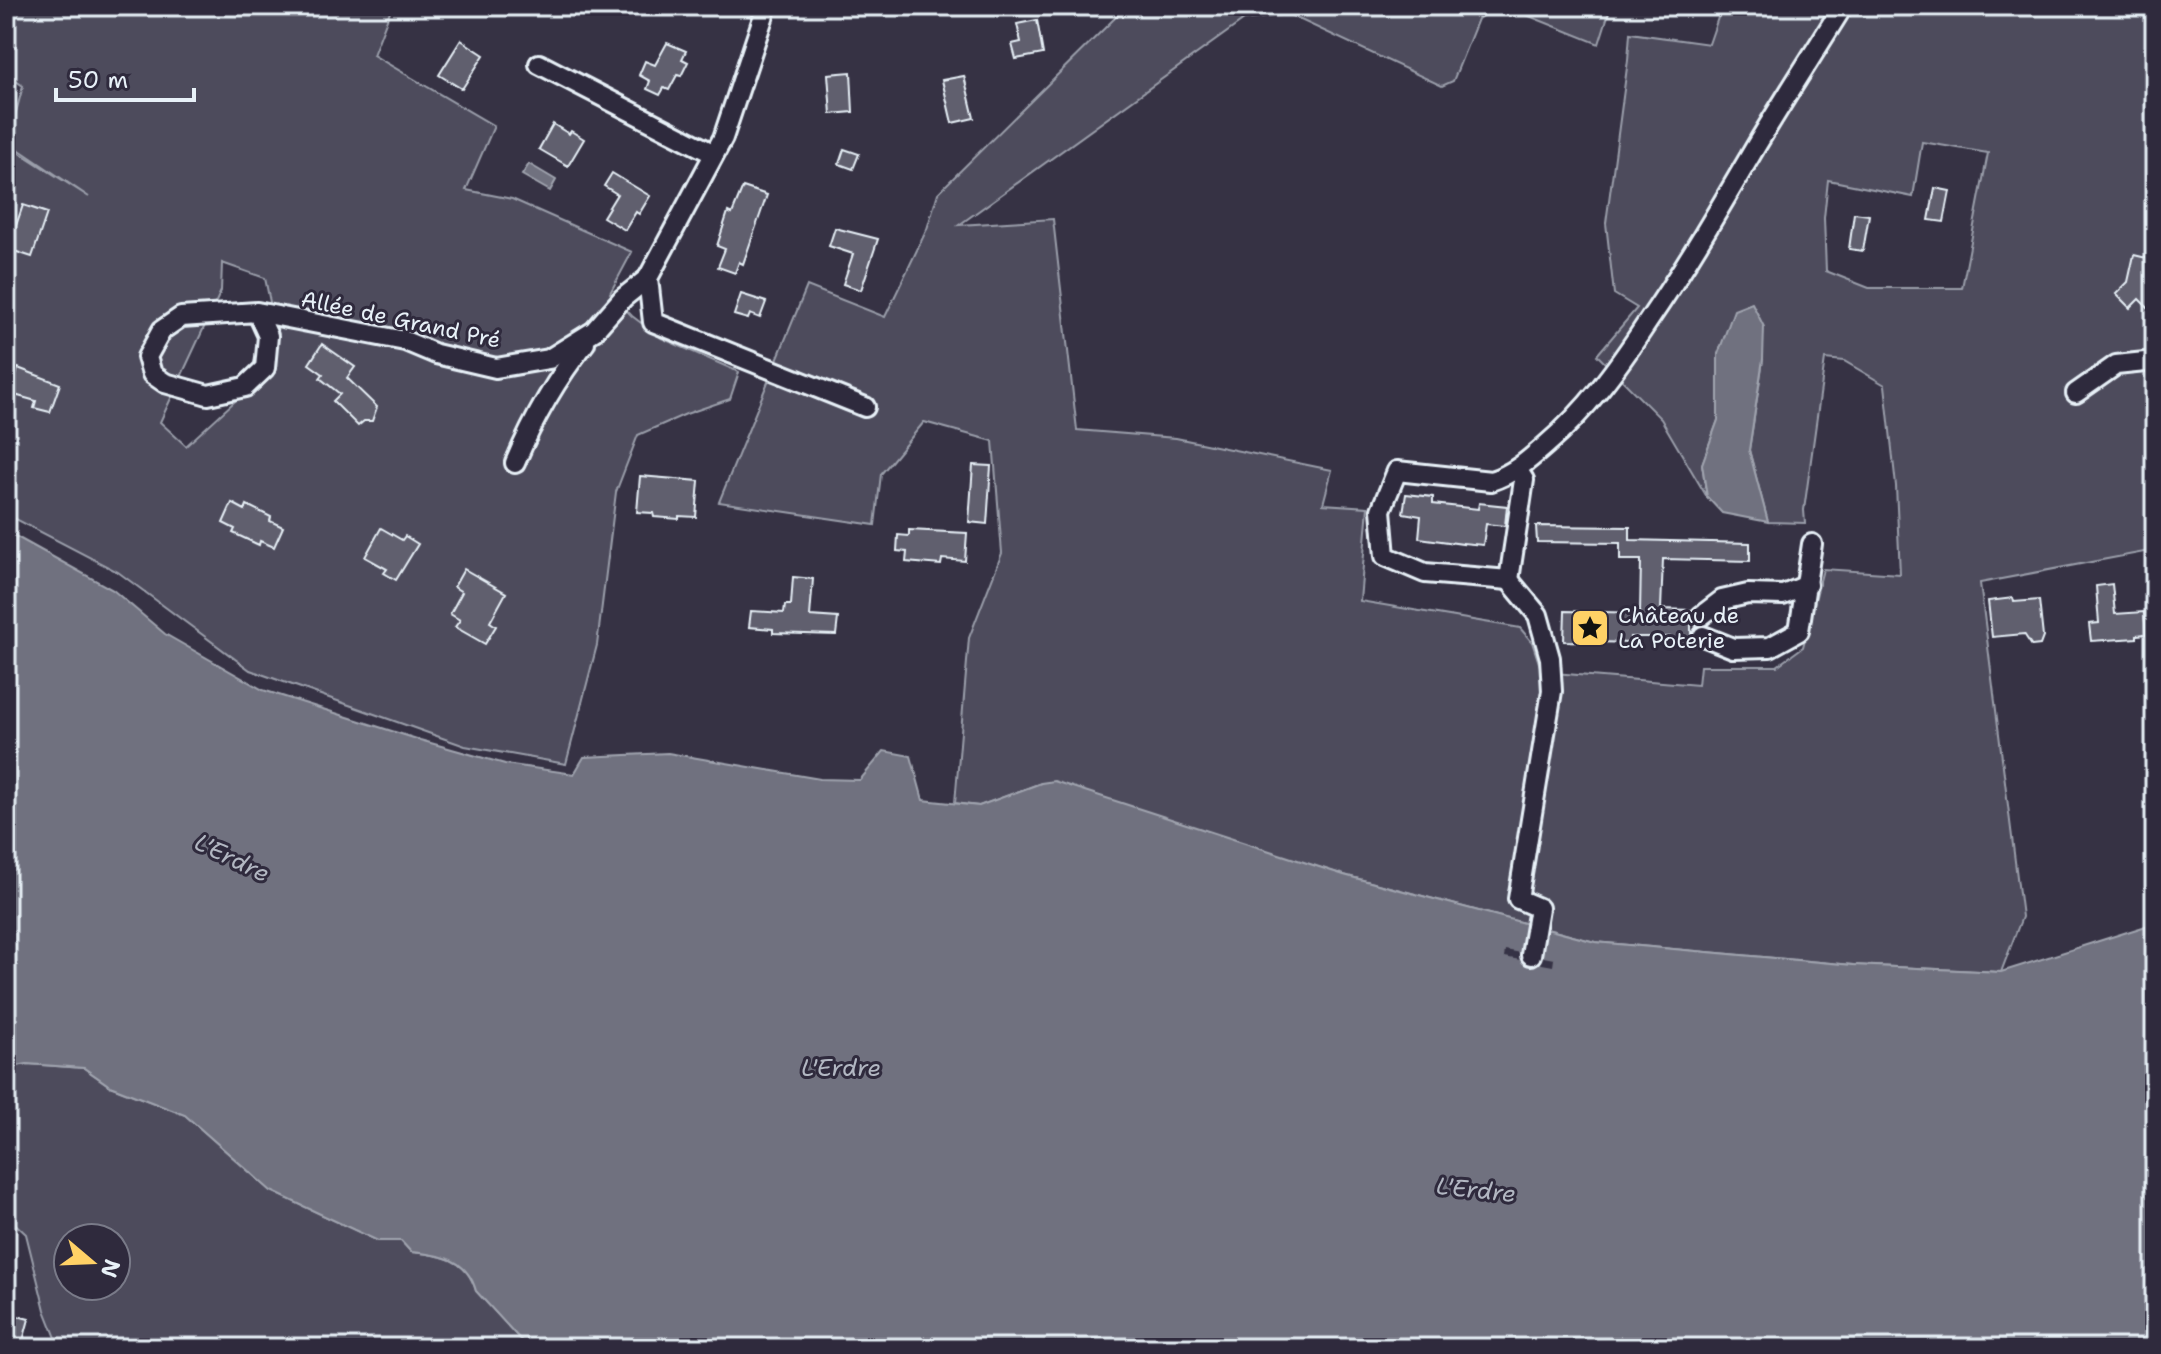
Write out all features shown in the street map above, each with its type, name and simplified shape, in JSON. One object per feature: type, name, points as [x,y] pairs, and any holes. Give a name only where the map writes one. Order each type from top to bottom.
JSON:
[{"type":"street","points":[[767,6],[723,138],[648,278],[653,322],[865,407]]},
{"type":"street","points":[[1531,955],[1539,908],[1518,899],[1552,691],[1550,658],[1538,615],[1509,580],[1425,573],[1385,556],[1381,510],[1397,471],[1491,481],[1517,469],[1562,432],[1609,378],[1702,240],[1757,144],[1843,6]]},
{"type":"street","points":[[539,64],[714,154]]},
{"type":"street","name":"Allée de Grand Pré","points":[[257,312],[268,336],[265,368],[245,387],[208,395],[165,383],[152,374],[147,357],[162,330],[181,317],[257,312],[405,341],[436,354],[496,368],[549,359],[594,331],[623,298],[648,278]]},
{"type":"street","points":[[515,463],[538,413],[568,364],[594,331]]},
{"type":"street","points":[[2076,393],[2116,365],[2155,361]]},
{"type":"street","points":[[1509,580],[1524,480],[1517,469]]},
{"type":"street","points":[[1703,636],[1733,648],[1770,647],[1799,631],[1812,544]]},
{"type":"street","points":[[1701,616],[1722,600],[1748,594],[1783,595],[1807,585]]},
{"type":"shaded area","points":[[6,6],[392,6],[373,55],[494,126],[466,190],[512,199],[632,252],[610,293],[632,316],[661,338],[739,372],[730,399],[638,435],[616,492],[597,645],[566,764],[465,746],[250,670],[118,572],[6,514],[6,144],[89,197],[8,142],[23,86],[6,74]],"holes":[[[222,263],[265,278],[271,307],[245,392],[186,446],[160,422],[221,291]]]},
{"type":"shaded area","points":[[1127,6],[1496,6],[1478,19],[1453,81],[1442,86],[1288,14],[1244,20],[959,225],[1053,219],[1077,430],[1176,438],[1332,470],[1323,504],[1368,507],[1360,601],[1520,628],[1532,642],[1542,672],[1698,685],[1700,666],[1777,666],[1803,647],[1823,569],[1900,574],[1896,486],[1885,385],[1844,361],[1825,359],[1804,510],[1805,523],[1768,522],[1749,450],[1763,360],[1718,354],[1718,420],[1702,464],[1707,497],[1661,419],[1597,355],[1637,308],[1614,294],[1606,223],[1630,33],[1709,44],[1722,6],[2005,6],[2015,12],[2029,6],[2155,6],[2155,550],[1980,583],[2022,917],[2001,972],[1853,965],[1595,942],[1344,875],[1041,783],[979,806],[955,803],[969,638],[1002,553],[993,441],[924,422],[881,474],[875,525],[719,502],[807,286],[885,317],[927,229],[938,193]],"holes":[[[1922,142],[1988,153],[1962,288],[1869,288],[1826,271],[1824,218],[1828,180],[1913,197]]]},
{"type":"shaded area","points":[[1504,6],[1611,6],[1599,44]]},
{"type":"shaded area","points":[[27,1064],[84,1068],[110,1086],[185,1115],[271,1191],[378,1241],[401,1241],[411,1252],[442,1257],[459,1265],[472,1280],[476,1291],[528,1348],[60,1348],[45,1310],[26,1234],[6,1215],[6,1068]]},
{"type":"water","points":[[529,164],[556,180],[550,191],[522,175]]},
{"type":"water","points":[[1752,303],[1764,327],[1763,359],[1749,450],[1768,522],[1722,513],[1707,497],[1702,464],[1718,420],[1718,354],[1734,310]]},
{"type":"water","name":"L'Erdre","points":[[6,531],[113,590],[165,634],[263,690],[505,764],[574,774],[584,757],[668,753],[820,779],[860,780],[884,751],[911,756],[923,800],[979,806],[1054,781],[1344,875],[1595,942],[1853,965],[2001,972],[2155,922],[2155,1348],[528,1348],[476,1291],[472,1280],[459,1265],[442,1257],[411,1252],[401,1241],[378,1241],[271,1191],[185,1115],[110,1086],[84,1068],[27,1064],[6,1068]]},
{"type":"pier","points":[[1505,950],[1554,959],[1553,966],[1504,957]]},
{"type":"building","points":[[1037,20],[1043,54],[1016,59],[1012,44],[1021,42],[1017,24]]},
{"type":"building","points":[[461,40],[484,55],[462,89],[439,75]]},
{"type":"building","points":[[667,43],[686,51],[682,59],[688,62],[681,76],[677,75],[669,90],[664,88],[660,95],[647,89],[650,81],[639,75],[645,61],[655,65]]},
{"type":"building","points":[[851,72],[853,112],[831,114],[828,74]]},
{"type":"building","points":[[964,76],[974,118],[952,123],[942,80]]},
{"type":"building","points":[[553,124],[584,139],[568,166],[539,149]]},
{"type":"building","points":[[844,149],[859,154],[853,169],[839,164]]},
{"type":"building","points":[[612,173],[650,196],[625,230],[603,217],[617,194],[604,186]]},
{"type":"building","points":[[743,187],[767,195],[743,264],[739,262],[735,273],[718,267],[725,249],[717,246],[728,212],[732,214]]},
{"type":"building","points":[[1935,188],[1950,191],[1944,222],[1929,220]]},
{"type":"building","points":[[23,205],[47,213],[32,257],[8,249]]},
{"type":"building","points":[[1854,213],[1869,215],[1863,251],[1849,249]]},
{"type":"building","points":[[835,228],[878,239],[861,290],[843,284],[853,254],[829,246]]},
{"type":"building","points":[[2134,255],[2155,260],[2152,284],[2155,288],[2155,315],[2139,299],[2130,308],[2116,294],[2128,282]]},
{"type":"building","points":[[741,294],[766,302],[760,318],[750,314],[748,319],[734,315]]},
{"type":"building","points":[[322,344],[355,367],[347,378],[377,407],[372,421],[364,421],[358,426],[333,401],[340,394],[320,378],[323,374],[309,364]]},
{"type":"building","points":[[18,368],[60,384],[50,412],[34,408],[36,401],[11,394]]},
{"type":"building","points":[[973,465],[991,466],[987,524],[969,522]]},
{"type":"building","points":[[640,476],[699,481],[696,517],[654,517],[653,513],[637,512]]},
{"type":"building","points":[[1406,494],[1433,497],[1433,504],[1478,509],[1479,503],[1507,506],[1505,526],[1486,524],[1483,545],[1419,538],[1421,516],[1403,513]]},
{"type":"building","points":[[232,503],[245,510],[247,505],[283,527],[274,547],[260,541],[259,545],[233,533],[235,529],[223,523]]},
{"type":"building","points":[[1536,526],[1630,527],[1630,540],[1750,543],[1750,561],[1663,559],[1661,609],[1691,610],[1691,644],[1671,644],[1670,637],[1630,637],[1630,643],[1564,641],[1565,611],[1640,613],[1641,560],[1620,560],[1620,543],[1537,542]]},
{"type":"building","points":[[381,528],[402,540],[405,536],[418,544],[396,580],[384,573],[387,569],[365,557]]},
{"type":"building","points":[[909,530],[967,533],[965,561],[942,559],[941,565],[906,562],[907,552],[897,551],[898,535],[909,536]]},
{"type":"building","points":[[464,569],[506,593],[490,622],[496,626],[485,644],[455,627],[460,620],[450,614],[462,592],[454,587]]},
{"type":"building","points":[[793,577],[813,579],[810,616],[838,618],[836,635],[773,633],[773,629],[749,627],[751,611],[784,613],[785,605],[791,605]]},
{"type":"building","points":[[2112,584],[2115,614],[2144,612],[2146,634],[2137,635],[2137,638],[2091,641],[2089,624],[2099,623],[2096,586]]},
{"type":"building","points":[[2013,598],[2014,602],[2039,600],[2043,637],[2040,645],[2032,646],[2024,634],[1992,637],[1988,601]]},
{"type":"building","points":[[6,1313],[29,1319],[23,1341],[6,1337]]},
{"type":"place","name":"Château de La Poterie","points":[[1590,628]]}]
